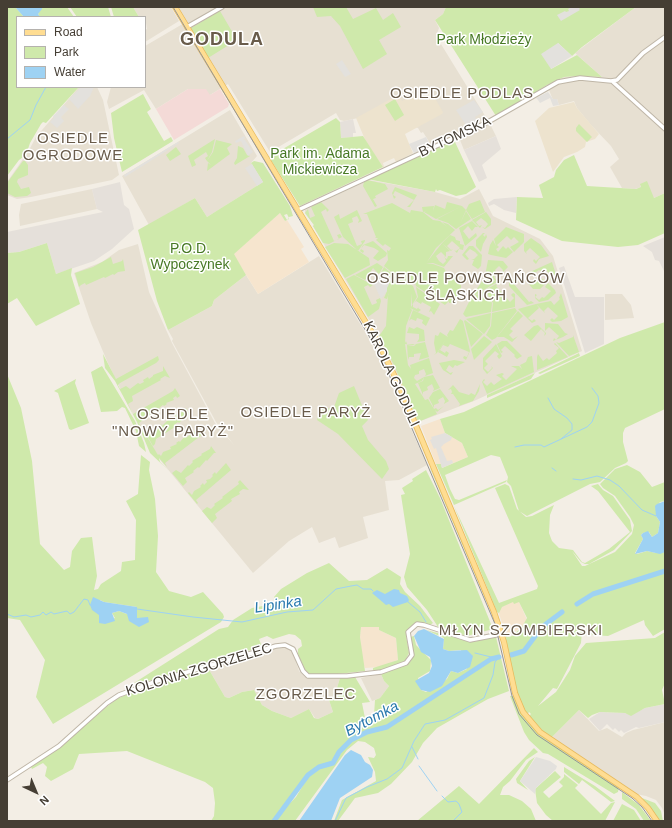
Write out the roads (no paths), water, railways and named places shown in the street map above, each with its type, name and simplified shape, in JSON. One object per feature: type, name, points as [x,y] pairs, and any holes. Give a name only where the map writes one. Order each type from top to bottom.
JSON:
[{"type":"main road","name":"KAROLA GODULI","points":[[175,7],[375,335],[389,364],[486,593],[501,634],[518,702],[530,722],[549,739],[636,797],[648,808],[657,821]]},
{"type":"street","points":[[187,27],[222,7]]},
{"type":"street","points":[[665,37],[643,53],[615,81],[622,90],[665,129]]},
{"type":"street","name":"BYTOMSKA","points":[[298,210],[488,122],[558,82],[580,78],[615,81]]},
{"type":"street","name":"KOLONIA ZGORZELEC","points":[[7,780],[52,750],[112,698],[142,686],[281,645],[293,649],[303,671],[308,676],[347,676],[381,672],[399,666],[409,660],[412,655],[408,639],[409,630],[414,626],[421,624],[470,640],[501,634]]},
{"type":"water","points":[[15,7],[42,7],[38,14],[39,16],[23,16]]},
{"type":"water","points":[[665,501],[665,552],[660,554],[647,551],[635,554],[643,539],[641,535],[643,533],[648,531],[652,537],[658,533],[660,522],[656,516],[655,506]]},
{"type":"water","points":[[394,589],[399,590],[400,593],[407,596],[409,600],[408,602],[393,607],[389,604],[386,605],[372,593],[377,590],[385,594]]},
{"type":"water","points":[[93,597],[104,602],[137,607],[137,618],[148,617],[149,622],[139,627],[129,621],[127,614],[119,611],[112,613],[115,621],[105,624],[99,623],[99,615],[92,610],[90,605]]},
{"type":"water","points":[[424,629],[444,639],[443,649],[449,651],[467,650],[473,656],[470,667],[458,673],[451,671],[442,686],[430,692],[421,690],[415,681],[429,673],[432,666],[430,657],[421,652],[414,636],[418,631]]},
{"type":"water","points":[[351,750],[361,755],[365,762],[370,765],[373,770],[372,777],[340,798],[331,821],[299,821],[345,755]]},
{"type":"waterway","name":"Lipinka","points":[[7,139],[30,120],[45,88]]},
{"type":"waterway","points":[[515,447],[524,445],[541,445],[544,447],[587,427],[592,422],[599,403],[598,396],[592,388]]},
{"type":"waterway","points":[[548,398],[554,409],[567,418],[572,424],[572,430],[561,439]]},
{"type":"waterway","points":[[552,468],[556,471]]},
{"type":"waterway","points":[[573,479],[581,480],[597,476],[610,480],[619,486],[642,510],[656,516]]},
{"type":"waterway","name":"Bytomka","points":[[577,604],[593,594],[665,571]]},
{"type":"waterway","name":"Lipinka","points":[[137,609],[242,622],[287,612],[313,610],[336,589],[357,585],[363,589],[371,589],[373,591]]},
{"type":"waterway","name":"Lipinka","points":[[7,614],[14,617],[26,615],[31,617],[40,615],[43,612],[46,615],[51,612],[54,614],[67,611],[70,614],[74,612],[84,599],[88,600],[90,605]]},
{"type":"waterway","name":"Lipinka","points":[[408,602],[420,612],[426,622]]},
{"type":"waterway","name":"Bytomka","points":[[511,655],[524,651],[542,627],[562,612]]},
{"type":"waterway","name":"Lipinka","points":[[475,653],[495,658]]},
{"type":"waterway","points":[[335,821],[346,798],[387,779],[402,768],[414,741],[425,724],[445,720],[484,698],[493,675],[495,662],[499,657]]},
{"type":"waterway","name":"Bytomka","points":[[274,821],[308,775],[319,767],[333,763],[339,752],[351,740],[367,732],[387,727],[491,659],[499,657]]},
{"type":"waterway","points":[[412,747],[418,759]]},
{"type":"waterway","points":[[419,766],[437,791]]},
{"type":"waterway","points":[[442,796],[448,802],[456,801],[459,804],[462,812],[453,821]]},
{"type":"tram line","points":[[173,7],[382,358],[495,624],[512,696],[519,714],[537,735],[632,798],[642,807],[652,821]]},
{"type":"district","name":"GODULA","points":[[222,40]]},
{"type":"district","name":"OSIEDLE PODLAS","points":[[462,94]]},
{"type":"district","name":"OSIEDLE OGRODOWE","points":[[73,148]]},
{"type":"district","name":"OSIEDLE POWSTAŃCÓW ŚLĄSKICH","points":[[466,288]]},
{"type":"district","name":"OSIEDLE PARYŻ","points":[[306,413]]},
{"type":"district","name":"OSIEDLE \"NOWY PARYŻ\"","points":[[173,424]]},
{"type":"district","name":"MŁYN SZOMBIERSKI","points":[[521,631]]},
{"type":"district","name":"ZGORZELEC","points":[[306,695]]},
{"type":"park label","name":"Park Młodzieży","points":[[484,40]]},
{"type":"park label","name":"Park im. Adama Mickiewicza","points":[[320,162]]},
{"type":"park label","name":"P.O.D. Wypoczynek","points":[[190,258]]}]
